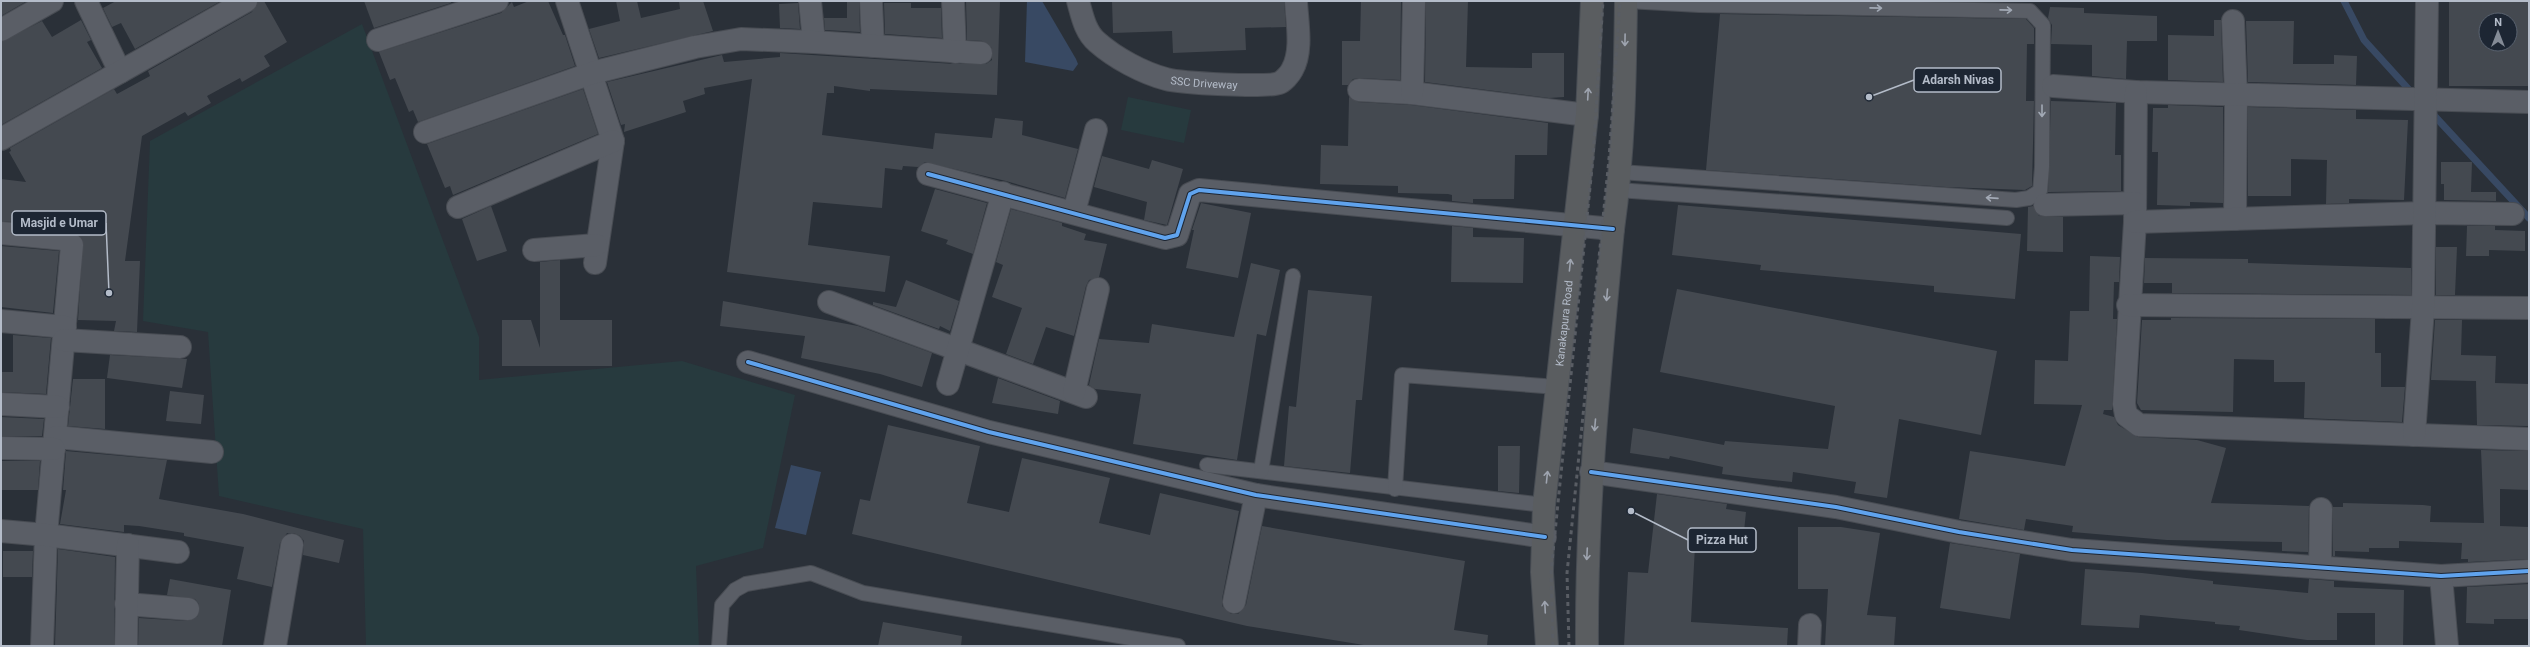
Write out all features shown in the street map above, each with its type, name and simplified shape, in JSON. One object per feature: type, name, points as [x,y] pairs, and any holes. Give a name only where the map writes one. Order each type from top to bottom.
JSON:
[{"type":"highway","name":"Kanakapura Road","points":[[1547,646],[1542,572],[1545,538],[1544,505],[1587,115],[1592,1]]},
{"type":"highway","points":[[1587,646],[1586,569],[1591,472],[1624,114],[1626,1]]},
{"type":"street","points":[[1,30],[52,1]]},
{"type":"street","points":[[86,1],[120,72]]},
{"type":"street","points":[[1,139],[246,1]]},
{"type":"street","points":[[378,40],[497,1]]},
{"type":"street","points":[[534,250],[595,254],[613,141],[592,72],[567,1]]},
{"type":"street","points":[[810,1],[814,42]]},
{"type":"street","points":[[871,1],[873,46]]},
{"type":"street","points":[[953,1],[955,52]]},
{"type":"street","name":"SSC Driveway","points":[[1078,1],[1085,26],[1096,41],[1116,56],[1146,71],[1167,80],[1259,86],[1280,83],[1292,71],[1298,53],[1296,1]]},
{"type":"street","points":[[1412,93],[1414,1]]},
{"type":"street","points":[[2414,435],[2422,309],[2427,1]]},
{"type":"street","points":[[2233,21],[2236,95],[2234,219]]},
{"type":"street","points":[[425,132],[592,72],[695,47],[742,39],[814,42],[981,53]]},
{"type":"street","points":[[2053,86],[2136,92],[2425,101],[2529,102]]},
{"type":"street","points":[[1359,90],[1412,93],[1587,115]]},
{"type":"street","points":[[2136,92],[2135,212],[2128,305],[2124,404],[2126,415],[2139,425],[2529,439]]},
{"type":"street","points":[[1074,212],[1096,130]]},
{"type":"street","points":[[458,207],[613,141]]},
{"type":"street","points":[[928,174],[1074,212],[1165,238],[1177,235],[1190,194],[1199,190],[1613,229]]},
{"type":"street","points":[[948,384],[959,351],[1003,193]]},
{"type":"street","points":[[2045,206],[2234,219],[2424,212],[2513,214]]},
{"type":"street","points":[[1,233],[64,239],[72,245],[46,535],[42,646]]},
{"type":"street","points":[[829,302],[1080,395],[1098,289]]},
{"type":"street","points":[[2128,305],[2422,309],[2529,308]]},
{"type":"street","points":[[1,321],[65,334],[180,347]]},
{"type":"street","points":[[748,362],[989,432],[1256,495],[1545,538]]},
{"type":"street","points":[[1,404],[58,407]]},
{"type":"street","points":[[1,448],[55,443],[212,452]]},
{"type":"street","points":[[1591,472],[1836,507],[1959,532],[2072,550],[2441,576],[2529,571]]},
{"type":"street","points":[[1234,602],[1256,495]]},
{"type":"street","points":[[2320,567],[2321,509]]},
{"type":"street","points":[[1,531],[128,544],[178,552]]},
{"type":"street","points":[[126,646],[128,544]]},
{"type":"street","points":[[275,646],[292,545]]},
{"type":"street","points":[[2441,576],[2447,646]]},
{"type":"street","points":[[126,604],[188,609]]},
{"type":"lane","points":[[1619,181],[2016,200],[2029,198],[2040,191],[2042,167],[2043,25],[2030,11],[1699,5],[1626,1]]},
{"type":"lane","points":[[1619,181],[2007,218]]},
{"type":"lane","points":[[1261,471],[1293,276]]},
{"type":"lane","points":[[1395,489],[1402,375],[1557,386]]},
{"type":"lane","points":[[1207,465],[1395,489],[1544,505]]},
{"type":"lane","points":[[719,646],[722,605],[735,590],[746,584],[801,574],[819,575],[863,593],[1178,646]]},
{"type":"green space","points":[[362,24],[479,337],[479,380],[682,361],[795,395],[763,548],[696,566],[699,646],[366,646],[363,529],[219,496],[208,332],[143,321],[150,141]]},
{"type":"green space","points":[[1128,97],[1191,110],[1184,143],[1121,130]]},
{"type":"water","points":[[1027,1],[1042,1],[1076,59],[1078,64],[1073,71],[1025,62]]},
{"type":"water","points":[[791,465],[821,472],[806,535],[775,528]]},
{"type":"building","points":[[1,1],[27,1],[1,16]]},
{"type":"building","points":[[116,1],[221,1],[135,49],[121,23],[112,27],[103,8]]},
{"type":"building","points":[[258,1],[264,1],[287,42],[264,56],[270,66],[242,82],[240,78],[207,96],[211,103],[188,116],[185,112],[142,136],[125,261],[140,261],[137,332],[114,331],[116,321],[78,320],[83,240],[65,227],[1,221],[1,179],[26,182],[9,152],[11,151],[10,148],[114,89],[117,94],[150,76],[148,71],[252,12]]},
{"type":"building","points":[[364,1],[450,1],[451,3],[374,28]]},
{"type":"building","points":[[529,1],[548,1],[563,35],[565,35],[575,66],[418,122],[413,110],[409,112],[395,78],[390,80],[379,52],[501,13],[512,2],[514,7]]},
{"type":"building","points":[[616,1],[637,1],[641,18],[680,9],[679,1],[703,1],[713,31],[599,58],[589,29],[620,21]]},
{"type":"building","points":[[847,1],[859,1],[860,32],[825,30],[824,18],[847,18]]},
{"type":"building","points":[[966,1],[1000,1],[997,95],[870,89],[870,91],[834,86],[834,93],[827,93],[822,135],[933,149],[935,133],[992,138],[995,118],[1023,121],[1022,135],[1078,149],[1065,198],[1006,181],[925,162],[918,167],[903,166],[902,170],[885,168],[882,208],[813,202],[808,245],[890,256],[885,292],[727,272],[752,79],[704,88],[705,94],[683,101],[686,112],[624,132],[625,124],[621,125],[607,82],[722,55],[724,62],[780,57],[780,53],[955,64],[986,64],[992,60],[992,48],[982,41],[967,40]]},
{"type":"building","points":[[1112,1],[1284,1],[1286,27],[1245,28],[1246,50],[1173,53],[1172,31],[1113,33]]},
{"type":"building","points":[[1361,1],[1401,1],[1400,80],[1359,78],[1353,79],[1348,85],[1342,85],[1342,41],[1360,41]]},
{"type":"building","points":[[1426,1],[1468,1],[1466,67],[1532,68],[1532,53],[1564,53],[1564,97],[1549,98],[1425,82]]},
{"type":"building","points":[[2449,1],[2529,1],[2529,86],[2449,86]]},
{"type":"building","points":[[798,3],[800,29],[780,28],[779,4]]},
{"type":"building","points":[[884,3],[911,3],[911,8],[941,8],[942,38],[885,34]]},
{"type":"building","points":[[2050,7],[2084,8],[2084,13],[2157,16],[2157,41],[2127,41],[2126,79],[2092,76],[2092,45],[2051,44],[2052,25],[2048,18]]},
{"type":"building","points":[[1720,14],[2026,19],[2034,28],[2034,44],[2027,44],[2026,101],[2034,101],[2032,186],[2025,190],[1946,187],[1706,170]]},
{"type":"building","points":[[81,20],[91,40],[87,42],[102,68],[1,125],[1,42],[42,21],[52,37]]},
{"type":"building","points":[[2214,20],[2221,20],[2223,82],[2168,80],[2168,35],[2214,36]]},
{"type":"building","points":[[2246,21],[2294,21],[2293,64],[2334,64],[2334,55],[2357,56],[2356,85],[2248,82]]},
{"type":"building","points":[[583,89],[598,134],[453,195],[450,186],[445,188],[427,144]]},
{"type":"building","points":[[1349,97],[1358,102],[1411,105],[1548,123],[1547,155],[1515,155],[1514,199],[1473,199],[1473,203],[1452,201],[1452,195],[1448,194],[1398,193],[1398,186],[1320,184],[1321,145],[1348,146]]},
{"type":"building","points":[[2051,101],[2116,103],[2115,155],[2121,155],[2121,191],[2048,192]]},
{"type":"building","points":[[2168,105],[2223,107],[2223,203],[2190,202],[2190,206],[2157,205],[2158,152],[2152,152],[2153,108],[2168,108]]},
{"type":"building","points":[[2248,107],[2356,110],[2356,119],[2408,120],[2404,200],[2349,199],[2349,203],[2326,204],[2327,160],[2291,159],[2291,196],[2248,196]]},
{"type":"building","points":[[1102,156],[1149,169],[1152,160],[1183,169],[1167,225],[1144,220],[1147,202],[1094,187]]},
{"type":"building","points":[[2441,162],[2472,162],[2471,192],[2496,192],[2496,201],[2444,200],[2444,184],[2441,184]]},
{"type":"building","points":[[935,189],[987,203],[973,254],[946,244],[948,240],[921,231]]},
{"type":"building","points":[[1201,203],[1251,213],[1238,278],[1186,268],[1194,230],[1192,230]]},
{"type":"building","points":[[1678,205],[2021,234],[2015,299],[1934,292],[1934,286],[1760,270],[1761,265],[1672,255]]},
{"type":"building","points":[[491,206],[507,251],[477,261],[462,219]]},
{"type":"building","points":[[2033,206],[2039,216],[2063,217],[2063,252],[2027,251],[2028,207]]},
{"type":"building","points":[[1011,209],[1062,223],[1062,226],[1086,234],[1084,240],[1107,244],[1099,277],[1089,280],[1086,286],[1074,336],[1046,327],[1033,364],[1006,354],[1022,308],[992,297],[1003,265],[996,262]]},
{"type":"building","points":[[1452,226],[1473,228],[1473,237],[1524,238],[1523,283],[1451,282]]},
{"type":"building","points":[[2467,226],[2495,226],[2495,230],[2525,231],[2525,251],[2489,250],[2489,256],[2466,256]]},
{"type":"building","points":[[1,246],[59,251],[53,313],[1,307]]},
{"type":"building","points":[[2436,247],[2457,247],[2455,295],[2436,295]]},
{"type":"building","points":[[2090,256],[2120,257],[2119,282],[2114,282],[2113,319],[2117,319],[2112,410],[2104,410],[2103,414],[2114,417],[2118,425],[2138,437],[2197,440],[2226,448],[2211,503],[2309,506],[2308,552],[2282,551],[2282,542],[2167,540],[2072,532],[2073,526],[2026,519],[2024,530],[1959,519],[1970,451],[2065,466],[2082,405],[2034,404],[2035,360],[2068,361],[2070,311],[2089,311]]},
{"type":"building","points":[[2145,258],[2248,259],[2248,263],[2411,268],[2411,295],[2172,293],[2172,283],[2144,283]]},
{"type":"building","points":[[560,260],[560,320],[612,320],[612,366],[502,366],[502,320],[531,320],[540,348],[540,262]]},
{"type":"building","points":[[1251,263],[1280,270],[1266,336],[1257,334],[1237,460],[1133,444],[1141,394],[1095,389],[1089,385],[1099,339],[1149,343],[1152,324],[1234,337]]},
{"type":"building","points":[[906,280],[959,301],[950,331],[940,326],[939,329],[873,305],[873,302],[896,307]]},
{"type":"building","points":[[1677,289],[1997,351],[1981,435],[1899,419],[1887,498],[1854,493],[1856,482],[1793,472],[1792,482],[1753,478],[1722,474],[1723,467],[1670,456],[1669,459],[1630,453],[1633,428],[1724,445],[1725,441],[1828,449],[1835,406],[1660,372]]},
{"type":"building","points":[[1308,290],[1372,296],[1362,400],[1356,400],[1350,473],[1284,466],[1289,406],[1296,407]]},
{"type":"building","points":[[723,301],[858,326],[932,353],[922,387],[880,374],[801,358],[805,336],[720,326]]},
{"type":"building","points":[[2171,318],[2375,319],[2375,353],[2381,353],[2381,387],[2405,387],[2402,422],[2304,418],[2305,382],[2274,382],[2274,360],[2234,359],[2233,412],[2141,410],[2137,403],[2142,320],[2171,320]]},
{"type":"building","points":[[2435,320],[2462,320],[2461,355],[2496,356],[2495,383],[2529,384],[2528,426],[2477,425],[2476,381],[2431,380]]},
{"type":"building","points":[[13,335],[51,338],[46,394],[1,392],[1,372],[13,372]]},
{"type":"building","points":[[110,355],[187,359],[182,388],[107,378]]},
{"type":"building","points":[[998,378],[1060,401],[1058,414],[992,403]]},
{"type":"building","points":[[73,379],[105,379],[105,429],[68,426]]},
{"type":"building","points":[[170,391],[204,395],[201,424],[166,421]]},
{"type":"building","points":[[1,417],[44,419],[42,436],[1,436]]},
{"type":"building","points":[[888,425],[980,446],[967,503],[1009,512],[1022,458],[1110,478],[1099,523],[1150,535],[1160,493],[1239,511],[1222,599],[1222,606],[1231,614],[1238,614],[1246,605],[1262,526],[1465,561],[1454,630],[1488,635],[1487,646],[1370,646],[1247,626],[852,534],[860,499],[870,501]]},
{"type":"building","points":[[1498,446],[1520,446],[1519,493],[1498,491]]},
{"type":"building","points":[[2481,450],[2529,451],[2529,490],[2500,489],[2500,526],[2529,527],[2529,559],[2468,562],[2468,559],[2461,559],[2462,543],[2399,541],[2399,548],[2369,548],[2369,552],[2335,551],[2335,556],[2333,556],[2333,507],[2343,507],[2343,503],[2431,506],[2430,522],[2484,523]]},
{"type":"building","points":[[66,451],[167,460],[159,499],[243,514],[344,540],[339,563],[303,555],[304,541],[300,536],[294,533],[287,533],[280,543],[272,587],[237,579],[244,547],[184,536],[184,533],[139,526],[124,525],[124,532],[60,524],[66,490],[63,490]]},
{"type":"building","points":[[2,461],[40,461],[38,490],[2,490]]},
{"type":"building","points":[[1657,494],[1727,504],[1726,509],[1746,512],[1742,551],[1695,546],[1691,622],[1788,628],[1787,646],[1624,646],[1628,572],[1648,573]]},
{"type":"building","points":[[1798,527],[1841,527],[1880,533],[1867,615],[1896,617],[1894,646],[1825,646],[1828,589],[1798,589]]},
{"type":"building","points":[[1950,543],[2020,554],[2010,619],[1940,608]]},
{"type":"building","points":[[58,549],[115,557],[114,646],[55,646]]},
{"type":"building","points":[[3,551],[33,551],[32,577],[3,577]]},
{"type":"building","points":[[2085,569],[2142,573],[2213,581],[2213,584],[2308,593],[2309,579],[2334,581],[2334,587],[2404,590],[2403,646],[2375,646],[2375,613],[2337,613],[2337,640],[2307,640],[2239,630],[2240,626],[2215,624],[2215,622],[2140,615],[2139,628],[2081,625]]},
{"type":"building","points":[[170,579],[231,590],[222,646],[138,646],[139,618],[187,621],[198,616],[199,604],[195,599],[167,595]]},
{"type":"building","points":[[2529,584],[2528,619],[2494,619],[2494,624],[2466,623],[2467,587]]},
{"type":"building","points":[[883,622],[962,636],[961,646],[878,646]]},
{"type":"waterway","points":[[2344,1],[2364,40],[2413,94]]},
{"type":"waterway","points":[[2430,111],[2529,218]]},
{"type":"railway","points":[[1553,646],[1551,572],[1593,158],[1603,1]]},
{"type":"railway","points":[[1569,646],[1567,573],[1609,159],[1620,1]]},
{"type":"cycle path","points":[[928,174],[1165,238],[1177,235],[1190,194],[1199,190],[1613,229]]},
{"type":"cycle path","points":[[748,362],[989,432],[1256,495],[1545,537]]},
{"type":"cycle path","points":[[1591,472],[1836,507],[1959,532],[2072,550],[2441,576],[2529,571]]},
{"type":"place","name":"Adarsh Nivas","points":[[1869,97]]},
{"type":"place","name":"Masjid e Umar","points":[[109,293]]},
{"type":"place","name":"Pizza Hut","points":[[1631,511]]}]
